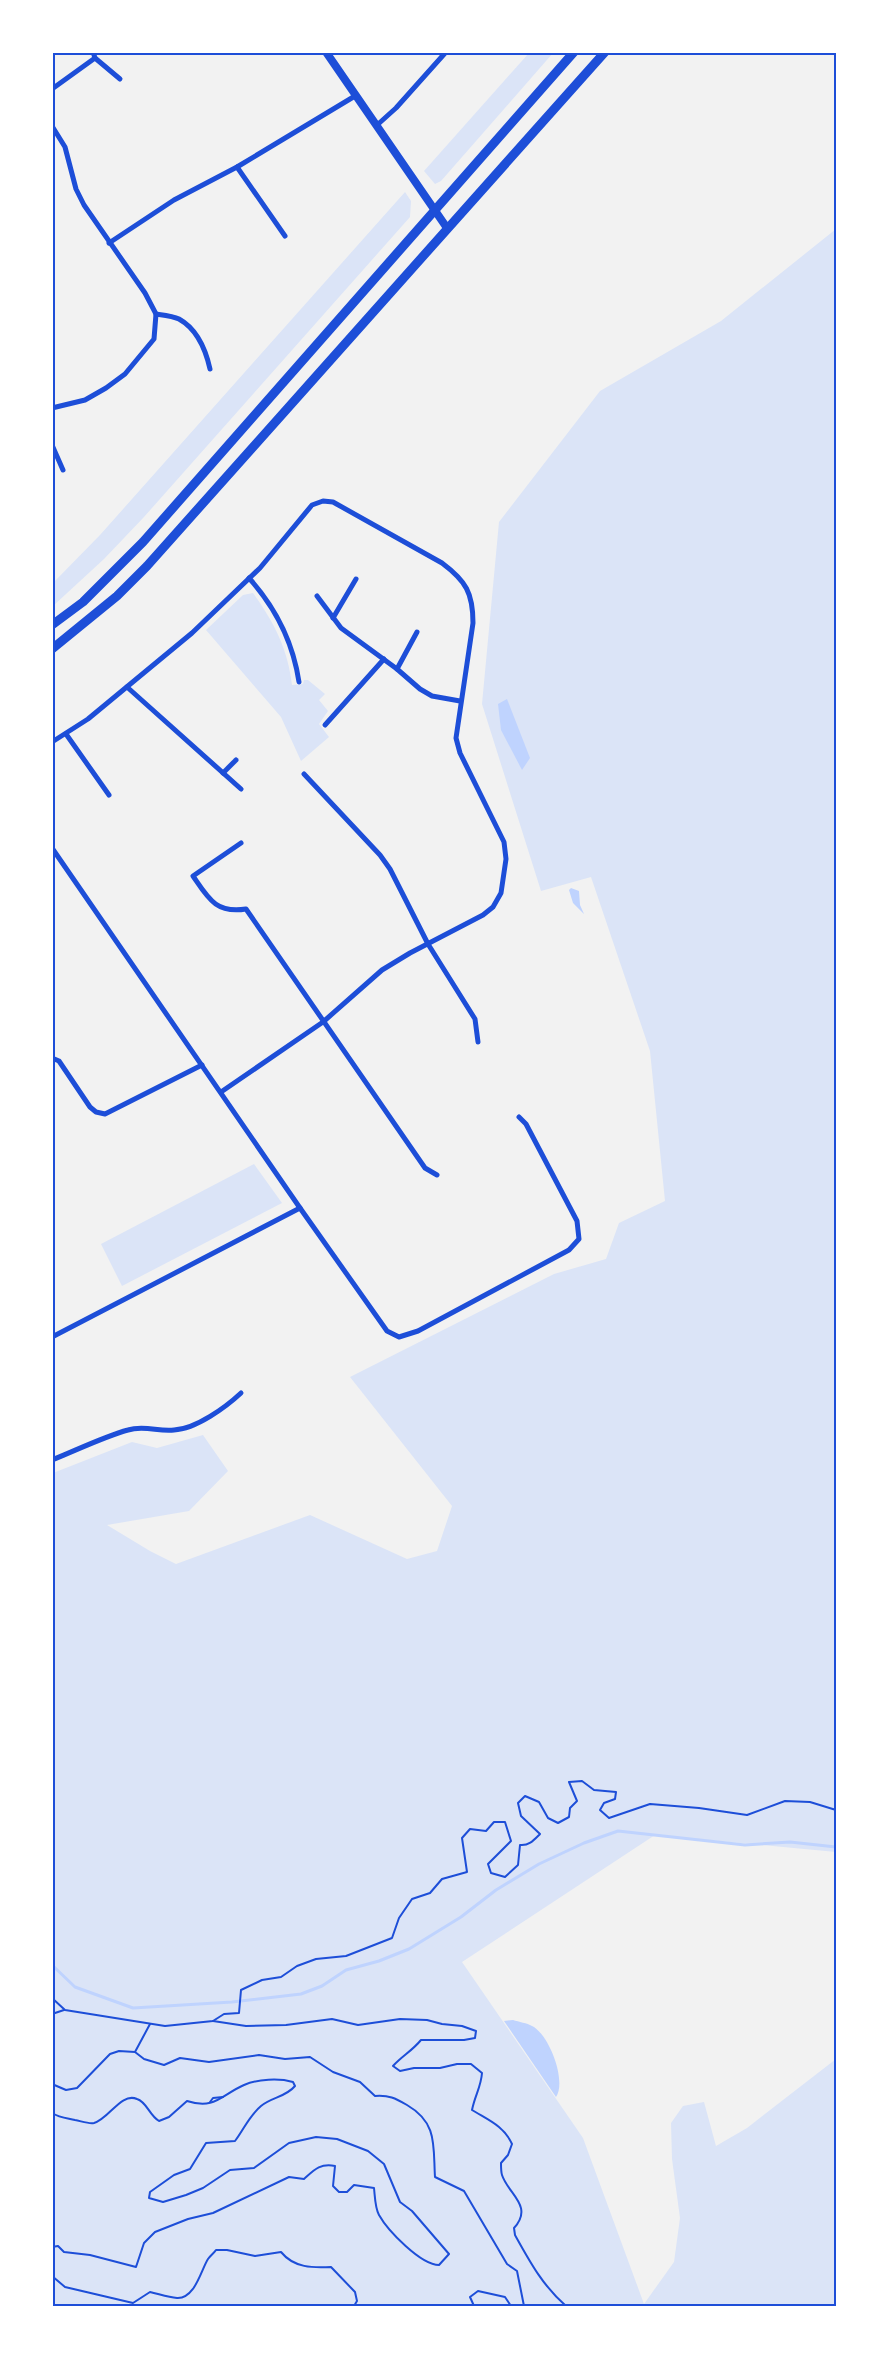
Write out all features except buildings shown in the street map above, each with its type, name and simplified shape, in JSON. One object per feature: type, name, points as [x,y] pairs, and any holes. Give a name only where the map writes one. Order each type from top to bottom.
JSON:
[{"type":"main road","points":[[52,626],[83,602],[143,542],[574,52]]},
{"type":"main road","points":[[52,649],[97,614],[147,566],[605,52]]},
{"type":"street","points":[[326,52],[447,228]]},
{"type":"street","points":[[376,126],[396,108],[446,52]]},
{"type":"street","points":[[52,88],[94,55],[120,79]]},
{"type":"street","points":[[110,243],[174,200],[237,167],[356,96]]},
{"type":"street","points":[[52,408],[85,400],[125,374],[154,339],[156,314],[145,293],[84,205],[76,189],[65,147],[53,127]]},
{"type":"street","points":[[237,167],[285,236]]},
{"type":"street","points":[[156,314],[179,319],[196,333],[207,356],[210,369]]},
{"type":"street","points":[[52,445],[63,470]]},
{"type":"street","points":[[52,742],[88,719],[192,633],[249,578],[312,505],[323,501],[333,502],[442,563],[457,574],[466,586],[473,607],[473,623],[456,738],[460,753],[504,842],[504,878],[501,894],[493,907],[483,915],[382,970],[323,1022],[221,1092]]},
{"type":"street","points":[[249,578],[270,602],[290,644],[299,682]]},
{"type":"street","points":[[333,618],[356,579]]},
{"type":"street","points":[[317,596],[341,628],[397,669],[420,689],[432,696],[460,701]]},
{"type":"street","points":[[397,669],[417,632]]},
{"type":"street","points":[[325,726],[384,659]]},
{"type":"street","points":[[127,687],[241,789]]},
{"type":"street","points":[[66,734],[108,795]]},
{"type":"street","points":[[223,773],[236,760]]},
{"type":"street","points":[[304,774],[380,855],[390,869],[428,944],[475,1019],[478,1042]]},
{"type":"street","points":[[241,843],[193,876],[212,903],[233,911],[246,909],[424,1168],[437,1175]]},
{"type":"street","points":[[52,848],[300,1208],[387,1331],[394,1336],[404,1337],[439,1320],[569,1250],[579,1239],[577,1221],[526,1124],[519,1117]]},
{"type":"street","points":[[52,1058],[59,1061],[90,1106],[96,1112],[105,1114],[202,1065]]},
{"type":"street","points":[[52,1337],[300,1208]]},
{"type":"street","points":[[52,1460],[129,1429],[176,1430],[189,1426],[228,1406],[241,1393]]},
{"type":"path","points":[[213,2020],[224,2014],[239,2013],[241,1990],[262,1980],[282,1978],[297,1966],[316,1959],[346,1956],[392,1938],[399,1918],[412,1899],[430,1893],[442,1879],[467,1872],[462,1838],[470,1829],[486,1831],[494,1822],[505,1822],[511,1841],[488,1864],[491,1873],[505,1877],[518,1865],[520,1845],[525,1846],[533,1842],[540,1834],[521,1816],[518,1802],[526,1796],[539,1802],[548,1818],[558,1823],[569,1817],[570,1808],[577,1802],[569,1782],[582,1781],[594,1790],[616,1792],[615,1799],[604,1803],[600,1810],[609,1818],[650,1804],[699,1808],[747,1815],[785,1801],[810,1802],[836,1810]]},
{"type":"path","points":[[52,1998],[65,2010]]},
{"type":"path","points":[[52,2014],[65,2010],[166,2026],[213,2020],[246,2026],[332,2019],[358,2025],[400,2019],[428,2020],[442,2024],[462,2026],[476,2031],[475,2038],[464,2040],[421,2040],[412,2052],[401,2057],[393,2066],[400,2071],[414,2068],[440,2068],[457,2064],[471,2064],[482,2073],[481,2086],[474,2096],[472,2110],[507,2133],[512,2144],[508,2155],[501,2163],[502,2175],[522,2207],[520,2221],[514,2228],[515,2235],[538,2277],[552,2294],[566,2306]]},
{"type":"path","points":[[135,2052],[150,2023]]},
{"type":"path","points":[[52,2084],[66,2090],[77,2088],[110,2054],[120,2051],[135,2052],[144,2059],[164,2065],[180,2058],[209,2062],[259,2055],[285,2059],[310,2057],[333,2072],[360,2082],[374,2096],[389,2095],[420,2113],[432,2131],[435,2177],[464,2191],[507,2264],[517,2271],[524,2306]]},
{"type":"path","points":[[52,2113],[59,2118],[91,2124],[99,2121],[126,2099],[135,2098],[143,2102],[151,2116],[159,2120],[168,2117],[187,2101],[209,2104],[225,2097],[244,2084],[283,2079],[293,2082],[295,2086],[289,2093],[274,2097],[251,2116],[235,2141],[206,2143],[190,2169],[174,2175],[150,2192],[149,2198],[163,2202],[186,2195],[203,2188],[230,2170],[254,2168],[290,2143],[316,2137],[337,2139],[368,2151],[384,2164],[400,2202],[412,2211],[447,2249],[449,2254],[445,2261],[439,2265],[424,2262],[389,2230],[378,2214],[374,2188],[354,2185],[347,2192],[340,2192],[333,2186],[334,2166],[326,2164],[316,2168],[304,2179],[290,2177],[221,2210],[155,2232],[144,2243],[136,2267],[90,2255],[64,2252],[58,2246],[52,2247]]},
{"type":"path","points":[[52,2276],[65,2287],[133,2303],[150,2292],[179,2298],[186,2296],[201,2276],[208,2259],[216,2250],[227,2250],[255,2256],[281,2252],[287,2260],[303,2266],[331,2267],[355,2292],[357,2301],[354,2306]]},
{"type":"path","points":[[474,2306],[470,2297],[478,2291],[505,2297],[512,2306]]},
{"type":"shaded area","points":[[529,53],[553,53],[441,181],[435,184],[424,171]]},
{"type":"shaded area","points":[[405,192],[411,201],[410,217],[144,517],[104,559],[53,606],[53,583],[100,535]]},
{"type":"shaded area","points":[[836,229],[836,1852],[655,1835],[462,1962],[583,2138],[644,2304],[674,2262],[680,2218],[672,2159],[671,2123],[683,2106],[704,2102],[716,2146],[747,2128],[836,2059],[836,2306],[53,2306],[53,1473],[132,1442],[157,1448],[203,1435],[228,1471],[189,1511],[107,1525],[176,1564],[310,1515],[407,1559],[437,1551],[452,1506],[350,1377],[554,1274],[606,1259],[619,1223],[665,1201],[650,1051],[591,877],[541,891],[482,704],[499,522],[600,391],[721,321]]},
{"type":"shaded area","points":[[253,593],[279,636],[287,660],[292,685],[303,684],[304,680],[308,680],[325,694],[319,700],[328,711],[319,724],[329,737],[301,761],[281,717],[206,630],[243,595]]},
{"type":"shaded area","points":[[254,1164],[282,1203],[122,1286],[101,1244]]},
{"type":"water","points":[[507,699],[530,758],[522,770],[501,730],[498,704]]},
{"type":"water","points":[[571,888],[579,891],[580,905],[584,914],[573,903],[569,890]]},
{"type":"water","points":[[513,2020],[530,2025],[538,2031],[550,2048],[558,2070],[559,2090],[556,2097],[504,2021]]},
{"type":"waterway","points":[[52,1965],[75,1987],[133,2008],[232,2002],[301,1994],[322,1986],[346,1970],[379,1961],[409,1949],[461,1917],[496,1890],[539,1864],[584,1843],[618,1831],[745,1845],[790,1842],[836,1847]]}]
